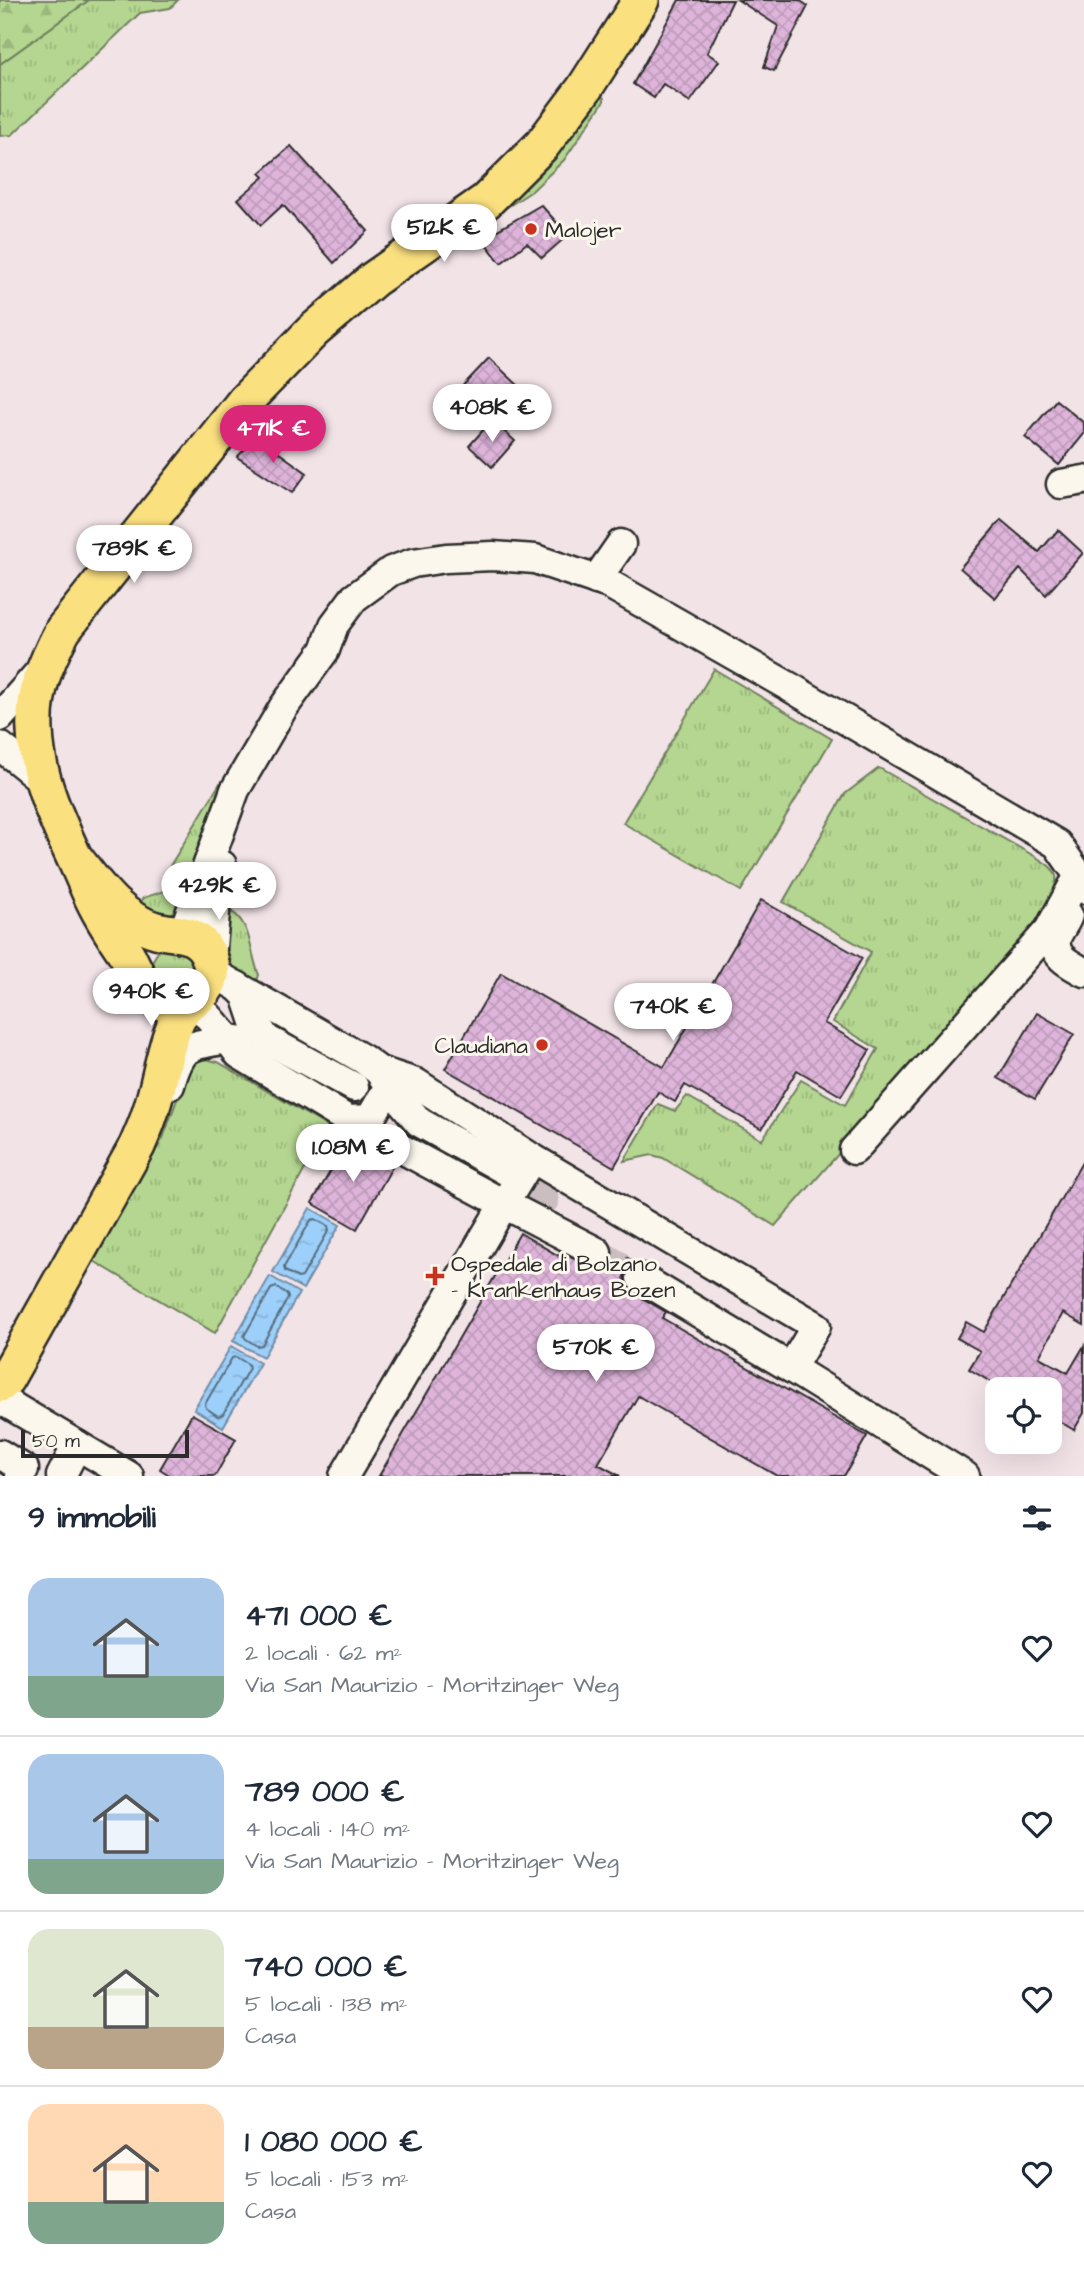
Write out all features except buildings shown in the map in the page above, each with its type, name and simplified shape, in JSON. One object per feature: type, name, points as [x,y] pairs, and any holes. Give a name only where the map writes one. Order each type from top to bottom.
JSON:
[{"type":"main road","points":[[74,857],[103,894],[139,922],[201,942],[219,971],[200,996],[188,1003],[167,1004],[157,1000],[142,983],[96,904],[51,809],[41,779],[35,732],[35,705],[44,667],[63,630],[245,401],[313,331],[374,279],[486,201],[542,145],[584,89],[641,0]]},
{"type":"main road","points":[[1,1385],[131,1133],[147,1057],[147,1015],[140,963],[151,943],[162,936],[178,933]]},
{"type":"main road","points":[[1,1385],[137,1146],[150,1115],[160,1068],[173,1027],[188,1003]]},
{"type":"street","points":[[596,580],[621,544]]},
{"type":"street","points":[[178,933],[235,790],[283,708],[325,650],[334,625],[354,598],[391,571],[413,563],[446,558],[493,556],[535,559],[609,584],[1057,844],[1080,880],[1066,922],[1056,939],[1063,961],[1084,972]]},
{"type":"street","points":[[0,717],[44,667]]},
{"type":"street","points":[[0,746],[41,779]]},
{"type":"street","points":[[219,971],[229,807]]},
{"type":"street","points":[[854,1150],[1049,930],[1080,880]]},
{"type":"street","points":[[219,971],[246,995],[255,1021],[266,1039],[354,1087]]},
{"type":"street","points":[[219,971],[363,1059],[384,1078],[419,1122],[597,1252]]},
{"type":"street","points":[[188,1003],[208,1016],[239,1054],[359,1120],[504,1186]]},
{"type":"street","points":[[130,1476],[77,1445],[1,1385],[27,1357],[149,1148],[158,1128],[179,1057],[194,1046],[228,1039],[266,1039]]},
{"type":"street","points":[[359,1120],[384,1078]]},
{"type":"street","points":[[384,1078],[416,1083],[533,1158],[816,1325],[791,1368]]},
{"type":"street","points":[[344,1476],[504,1186],[533,1158]]},
{"type":"street","points":[[641,1278],[965,1476]]},
{"type":"street","points":[[61,1476],[77,1445]]},
{"type":"street","points":[[0,1454],[26,1474]]},
{"type":"green space","points":[[0,0],[89,0],[0,64]]},
{"type":"green space","points":[[89,0],[178,0],[170,8],[140,13],[12,135],[0,136],[0,64]]},
{"type":"green space","points":[[596,92],[604,101],[564,160],[532,191],[486,221]]},
{"type":"green space","points":[[714,669],[832,739],[741,891],[623,823]]},
{"type":"green space","points":[[879,768],[1036,857],[1051,867],[1056,882],[1048,905],[1032,934],[775,1226],[663,1158],[652,1155],[624,1161],[658,1104],[675,1111],[687,1096],[762,1140],[801,1080],[845,1105],[878,1049],[833,1022],[871,952],[783,902],[845,794]]},
{"type":"green space","points":[[220,783],[224,787],[194,882],[170,866]]},
{"type":"green space","points":[[164,891],[187,900],[175,912],[164,915],[137,908],[143,898]]},
{"type":"green space","points":[[225,908],[241,920],[249,937],[259,975],[256,983],[233,970],[224,935]]},
{"type":"green space","points":[[167,946],[193,950],[199,980],[165,993],[150,965],[159,950]]},
{"type":"green space","points":[[201,1058],[218,1062],[328,1127],[215,1333],[92,1260],[163,1138],[190,1064]]},
{"type":"water","points":[[310,1208],[340,1225],[303,1289],[273,1272]]},
{"type":"water","points":[[270,1276],[299,1293],[263,1357],[233,1341]]},
{"type":"water","points":[[231,1346],[260,1363],[223,1427],[194,1409]]},
{"type":"tunnel","points":[[501,1182],[534,1202],[545,1200],[542,1191],[507,1171]]},
{"type":"tunnel","points":[[597,1252],[641,1278]]},
{"type":"place","name":"Malojer","points":[[531,229]]},
{"type":"place","name":"Claudiana","points":[[542,1045]]},
{"type":"place","name":"Ospedale di Bolzano - Krankenhaus Bozen","points":[[435,1276]]}]
